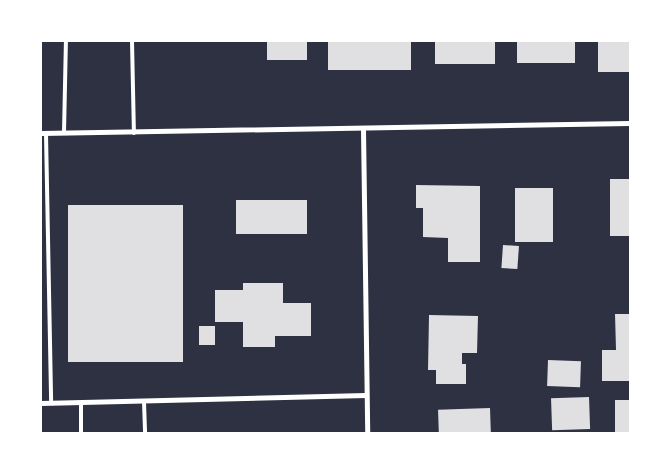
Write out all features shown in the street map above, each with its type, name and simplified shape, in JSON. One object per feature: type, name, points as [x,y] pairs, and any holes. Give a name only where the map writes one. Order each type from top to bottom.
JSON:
[{"type":"street","points":[[44,133],[630,123]]},
{"type":"street","points":[[362,129],[367,433]]},
{"type":"street","points":[[41,403],[366,396]]},
{"type":"lane","points":[[64,133],[66,41]]},
{"type":"lane","points":[[132,41],[134,132]]},
{"type":"lane","points":[[44,133],[51,403]]},
{"type":"lane","points":[[144,402],[145,433]]},
{"type":"lane","points":[[81,403],[81,433]]},
{"type":"building","points":[[267,41],[307,41],[307,60],[267,60]]},
{"type":"building","points":[[328,41],[411,41],[411,70],[328,70]]},
{"type":"building","points":[[435,41],[495,41],[495,64],[435,64]]},
{"type":"building","points":[[517,41],[575,41],[575,63],[517,63]]},
{"type":"building","points":[[598,41],[630,41],[630,72],[598,72]]},
{"type":"building","points":[[610,179],[630,179],[630,236],[610,236]]},
{"type":"building","points":[[416,185],[480,186],[480,262],[448,262],[448,238],[423,237],[423,208],[416,208]]},
{"type":"building","points":[[515,188],[553,188],[553,242],[515,242]]},
{"type":"building","points":[[236,200],[307,200],[307,234],[236,234]]},
{"type":"building","points":[[68,205],[183,205],[183,362],[68,362]]},
{"type":"building","points":[[503,245],[519,246],[517,269],[501,268]]},
{"type":"building","points":[[243,283],[283,283],[283,303],[311,303],[311,336],[275,336],[275,347],[243,347],[243,322],[215,322],[215,290],[243,290]]},
{"type":"building","points":[[615,314],[630,314],[630,381],[602,381],[602,350],[616,350]]},
{"type":"building","points":[[429,315],[478,316],[477,353],[462,353],[462,364],[466,364],[466,384],[436,384],[436,370],[428,370]]},
{"type":"building","points":[[199,326],[215,326],[215,345],[199,345]]},
{"type":"building","points":[[548,360],[581,361],[580,387],[547,386]]},
{"type":"building","points":[[589,397],[590,429],[552,430],[551,398]]},
{"type":"building","points":[[615,400],[630,400],[630,433],[615,433]]},
{"type":"building","points":[[490,408],[491,433],[439,433],[438,410]]}]
